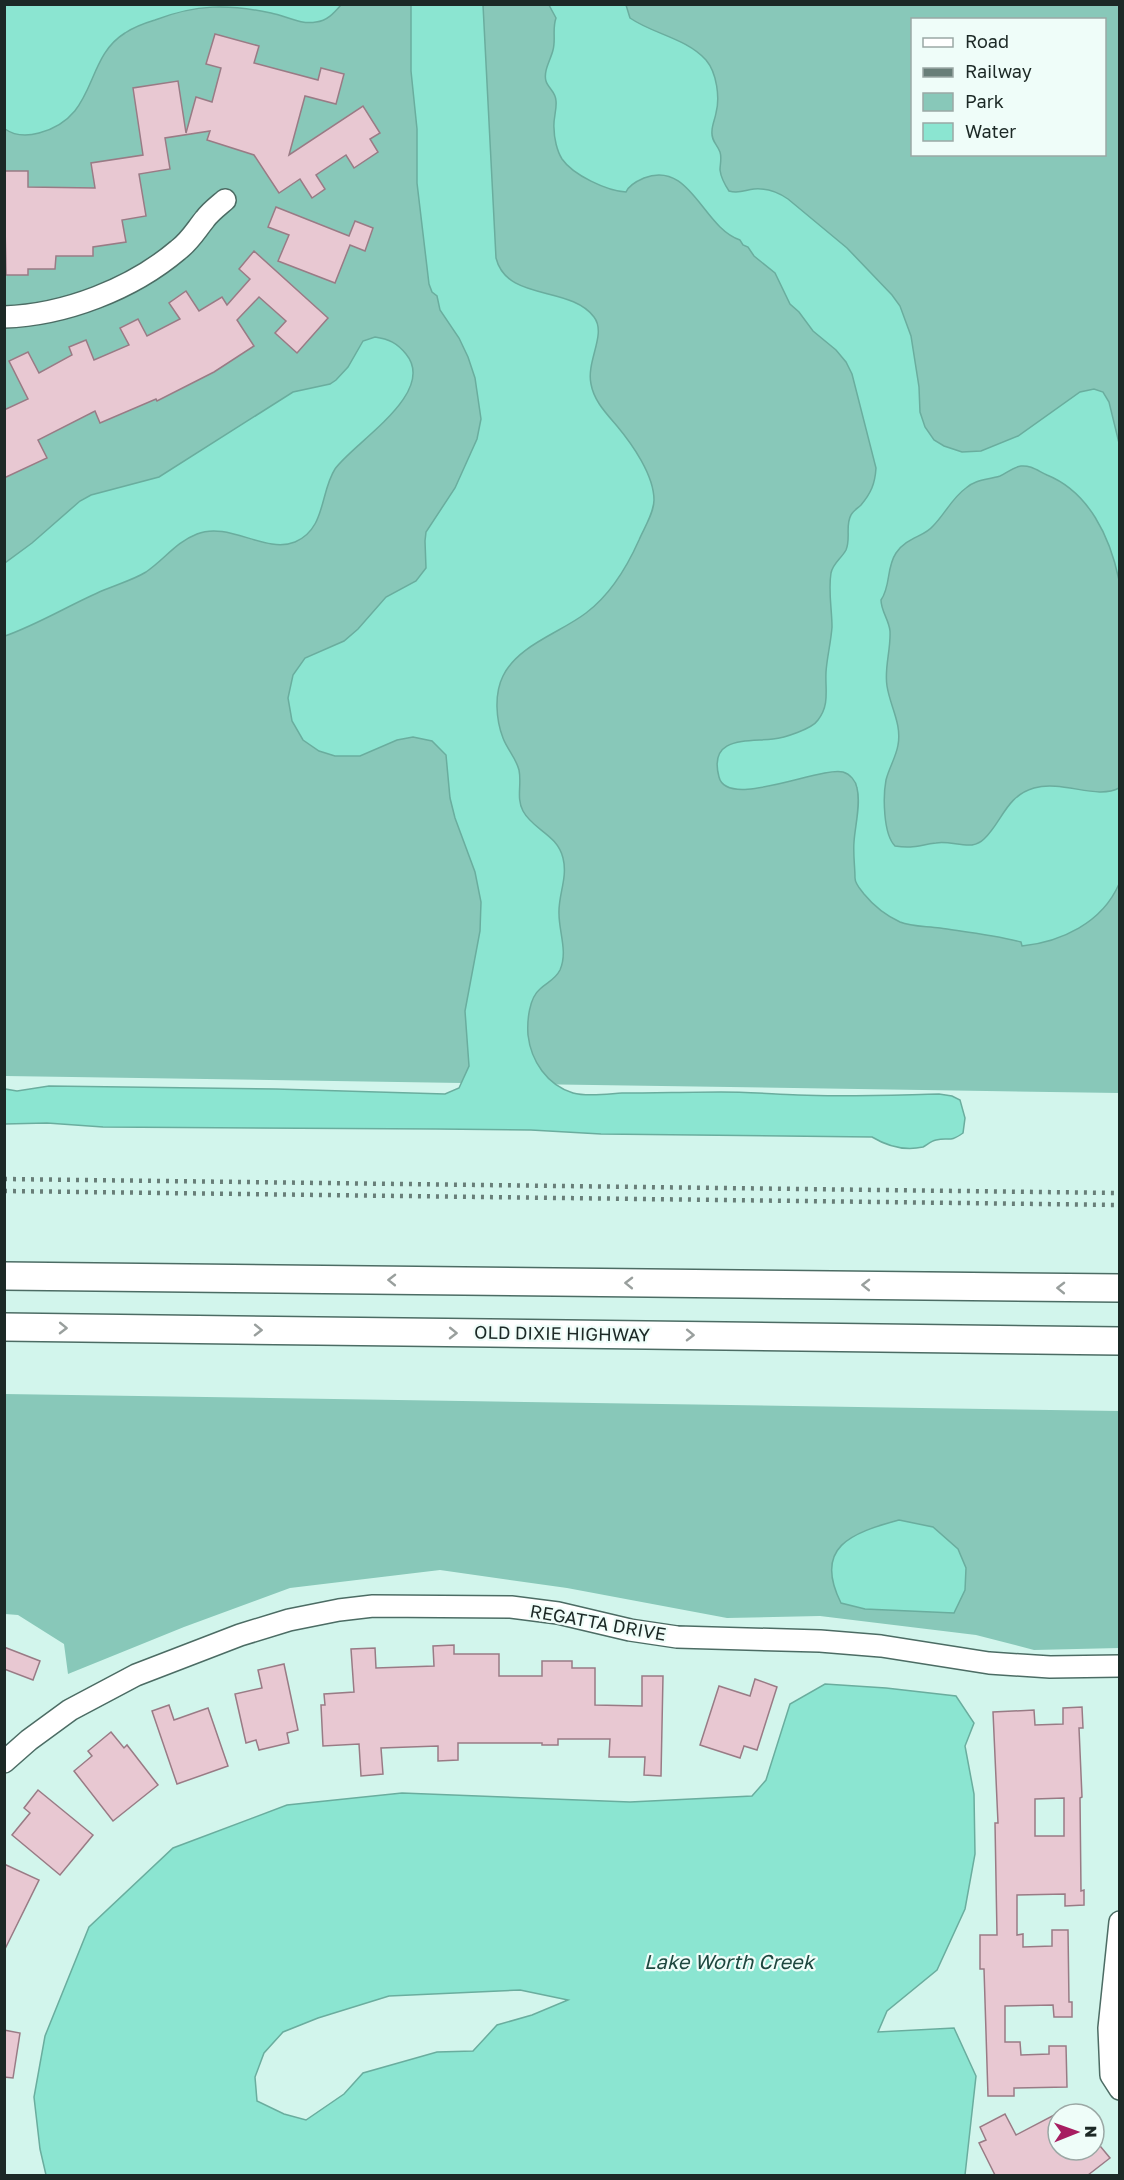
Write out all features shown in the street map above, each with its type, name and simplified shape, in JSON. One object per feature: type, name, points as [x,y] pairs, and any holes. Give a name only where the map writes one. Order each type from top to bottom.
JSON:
[{"type":"main road","points":[[4,1276],[1119,1288]]},
{"type":"main road","name":"OLD DIXIE HIGHWAY","points":[[4,1327],[1119,1341]]},
{"type":"street","points":[[4,317],[40,313],[81,302],[108,292],[145,273],[180,249],[205,218],[225,200]]},
{"type":"street","name":"REGATTA DRIVE","points":[[4,1762],[29,1740],[70,1710],[136,1675],[240,1635],[289,1620],[373,1606],[512,1607],[558,1613],[630,1630],[677,1637],[820,1641],[881,1646],[989,1662],[1050,1667],[1119,1666]]},
{"type":"street","points":[[1119,1923],[1109,2028],[1111,2075],[1119,2090]]},
{"type":"green space","points":[[5,5],[1119,5],[1119,1093],[5,1076]]},
{"type":"green space","points":[[4,1394],[1119,1411],[1119,1648],[1034,1650],[976,1635],[820,1616],[727,1618],[567,1588],[440,1570],[290,1588],[184,1627],[68,1674],[64,1644],[18,1615],[5,1614]]},
{"type":"water","points":[[4,5],[341,5],[327,18],[310,23],[256,10],[213,7],[185,11],[140,25],[125,33],[102,57],[82,101],[72,114],[58,125],[39,133],[26,135],[5,129]]},
{"type":"water","points":[[411,5],[483,5],[496,258],[502,272],[513,281],[526,288],[570,300],[583,307],[594,317],[598,331],[590,375],[595,396],[641,460],[653,490],[654,505],[648,520],[617,580],[603,598],[586,613],[540,640],[519,656],[503,676],[498,691],[499,723],[505,742],[519,770],[521,806],[527,817],[556,843],[564,865],[559,907],[562,963],[556,976],[536,993],[528,1017],[528,1035],[537,1063],[555,1084],[573,1093],[584,1095],[721,1092],[815,1096],[939,1094],[952,1096],[960,1100],[965,1118],[963,1133],[955,1138],[936,1140],[923,1147],[903,1148],[872,1137],[601,1134],[531,1130],[103,1127],[47,1123],[5,1124],[5,1089],[17,1091],[49,1086],[445,1094],[459,1088],[469,1066],[465,1011],[480,931],[481,902],[475,872],[450,798],[446,755],[432,741],[413,737],[397,740],[360,756],[335,756],[319,751],[303,740],[292,721],[288,698],[293,675],[305,658],[344,641],[358,629],[386,597],[416,581],[426,568],[426,532],[455,488],[477,439],[481,419],[475,378],[468,357],[459,338],[440,310],[437,296],[432,292],[429,284],[417,183],[417,129],[411,71]]},
{"type":"water","points":[[549,5],[626,5],[630,18],[689,46],[706,60],[717,86],[717,107],[712,127],[713,140],[721,156],[722,179],[729,191],[768,190],[788,199],[847,248],[892,295],[900,306],[911,336],[919,387],[920,412],[925,427],[934,440],[962,452],[981,451],[1018,436],[1080,392],[1094,389],[1103,392],[1109,402],[1119,443],[1119,580],[1110,548],[1086,504],[1062,483],[1028,466],[1021,466],[1000,476],[970,485],[957,496],[929,530],[900,548],[893,559],[881,600],[890,631],[887,686],[899,737],[885,787],[886,824],[891,840],[895,846],[901,847],[940,843],[972,845],[984,839],[1017,797],[1034,788],[1056,786],[1101,792],[1119,788],[1119,884],[1112,898],[1102,910],[1079,928],[1051,940],[1022,946],[1021,942],[1001,937],[900,922],[876,906],[856,882],[854,847],[858,794],[850,776],[843,772],[832,772],[776,785],[739,789],[726,786],[719,777],[717,764],[719,754],[724,748],[742,742],[790,735],[810,727],[822,714],[826,703],[826,672],[832,627],[831,573],[833,566],[846,550],[849,519],[870,492],[876,468],[852,374],[846,362],[836,350],[813,331],[790,304],[775,273],[754,256],[740,240],[727,233],[685,186],[673,178],[660,175],[644,178],[631,185],[626,192],[618,191],[582,176],[562,159],[555,136],[556,98],[545,77],[554,46],[556,18]]},
{"type":"water","points":[[375,337],[392,342],[406,354],[413,369],[411,385],[402,401],[389,416],[335,469],[317,519],[305,536],[283,545],[222,531],[197,534],[176,546],[141,575],[5,636],[5,563],[80,501],[91,495],[159,477],[293,392],[330,384],[348,367],[363,341]]},
{"type":"water","points":[[899,1520],[933,1527],[958,1549],[966,1568],[965,1590],[954,1613],[865,1609],[841,1603],[833,1584],[834,1556],[852,1537]]},
{"type":"water","name":"Lake Worth Creek","points":[[825,1684],[886,1688],[956,1696],[974,1723],[965,1746],[974,1794],[975,1854],[965,1909],[937,1970],[887,2011],[878,2032],[954,2028],[976,2076],[965,2175],[46,2175],[40,2149],[34,2097],[45,2036],[89,1927],[173,1848],[287,1805],[402,1793],[630,1802],[752,1796],[766,1780],[790,1704]],"holes":[[[520,1990],[568,2000],[532,2015],[497,2025],[473,2051],[437,2052],[363,2073],[344,2094],[306,2120],[284,2114],[257,2101],[255,2077],[264,2053],[283,2032],[318,2018],[389,1996]]]},
{"type":"building","points":[[215,34],[259,46],[254,63],[318,80],[321,68],[344,74],[336,104],[305,96],[289,155],[363,106],[380,133],[370,139],[378,152],[354,168],[346,155],[316,175],[325,189],[312,198],[300,179],[279,193],[254,155],[207,140],[210,131],[165,138],[170,169],[139,174],[146,216],[122,220],[126,242],[93,247],[93,256],[56,256],[55,269],[28,269],[28,275],[6,275],[4,171],[28,171],[28,187],[95,188],[91,163],[143,155],[133,88],[178,81],[186,133],[196,97],[212,102],[221,68],[206,64]]},
{"type":"building","points":[[276,207],[349,236],[355,221],[373,228],[365,251],[350,245],[335,283],[278,261],[289,235],[268,227]]},
{"type":"building","points":[[254,251],[328,318],[297,353],[275,333],[286,321],[259,297],[237,320],[254,346],[214,372],[157,401],[156,399],[100,423],[95,411],[38,440],[47,458],[4,478],[4,410],[28,399],[9,361],[28,352],[39,373],[72,355],[69,347],[86,340],[94,360],[129,345],[120,328],[138,319],[147,336],[180,319],[169,303],[186,291],[199,311],[222,297],[227,305],[250,279],[239,269]]},
{"type":"building","points":[[454,1645],[454,1654],[499,1654],[499,1676],[542,1676],[542,1661],[572,1661],[572,1668],[595,1668],[595,1705],[642,1706],[642,1676],[663,1676],[661,1776],[644,1775],[645,1757],[609,1757],[610,1739],[558,1739],[558,1745],[458,1743],[458,1760],[438,1761],[438,1746],[381,1748],[383,1774],[361,1776],[359,1744],[323,1746],[321,1705],[325,1705],[324,1694],[354,1692],[351,1649],[375,1648],[376,1668],[434,1666],[433,1646]]},
{"type":"building","points":[[4,1647],[40,1661],[33,1680],[4,1669]]},
{"type":"building","points":[[284,1664],[298,1730],[287,1733],[289,1743],[259,1750],[256,1740],[246,1743],[235,1694],[262,1688],[258,1670]]},
{"type":"building","points":[[755,1679],[777,1687],[757,1750],[744,1746],[740,1758],[700,1745],[719,1686],[750,1696]]},
{"type":"building","points":[[169,1705],[174,1720],[208,1708],[228,1766],[177,1784],[152,1711]]},
{"type":"building","points":[[1082,1707],[1083,1728],[1079,1728],[1082,1797],[1080,1798],[1081,1891],[1084,1890],[1084,1905],[1065,1906],[1065,1894],[1017,1895],[1017,1935],[1023,1934],[1023,1947],[1052,1946],[1052,1930],[1068,1930],[1069,2002],[1072,2002],[1072,2017],[1054,2017],[1053,2005],[1005,2006],[1005,2042],[1020,2042],[1021,2055],[1049,2054],[1049,2046],[1066,2046],[1067,2087],[1014,2088],[1014,2096],[988,2096],[984,1969],[980,1969],[980,1935],[997,1935],[995,1823],[998,1823],[993,1712],[1034,1710],[1035,1725],[1063,1724],[1063,1708]],"holes":[[[1064,1798],[1064,1836],[1035,1836],[1035,1799]]]},
{"type":"building","points":[[111,1732],[124,1748],[127,1745],[158,1785],[113,1821],[74,1771],[92,1756],[88,1751]]},
{"type":"building","points":[[38,1790],[93,1835],[60,1875],[12,1835],[30,1813],[24,1808]]},
{"type":"building","points":[[4,1864],[39,1880],[4,1951]]},
{"type":"building","points":[[4,2030],[20,2033],[13,2078],[4,2077]]},
{"type":"building","points":[[1005,2114],[1016,2135],[1046,2119],[1046,2162],[1105,2162],[1088,2175],[995,2175],[979,2143],[986,2140],[980,2127]]},
{"type":"railway","points":[[4,1179],[1120,1193]]},
{"type":"railway","points":[[4,1191],[1120,1205]]}]
